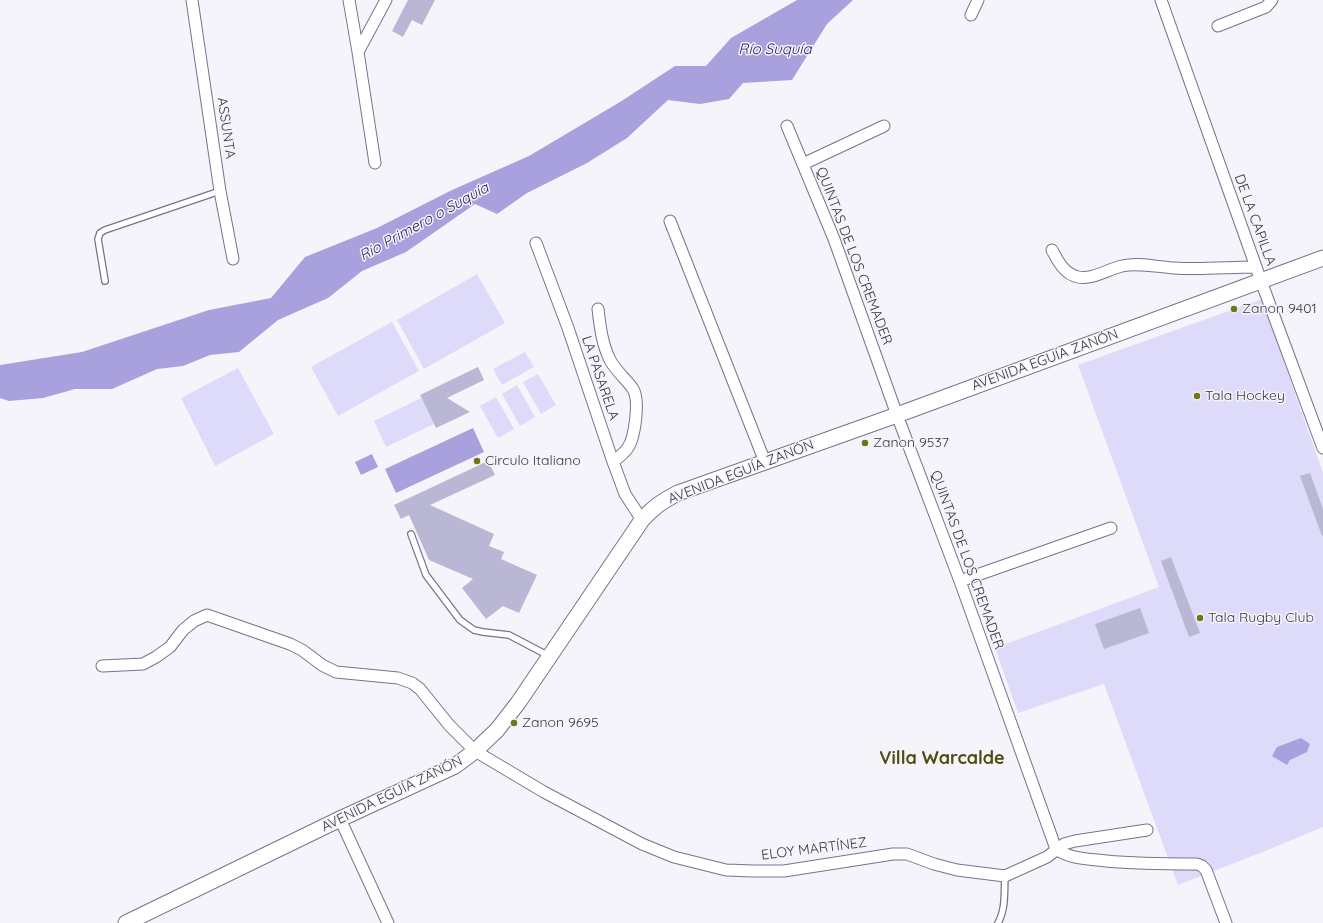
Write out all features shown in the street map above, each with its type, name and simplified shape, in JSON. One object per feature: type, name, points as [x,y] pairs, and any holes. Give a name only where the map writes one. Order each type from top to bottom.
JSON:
[{"type":"main road","name":"AVENIDA EGUÍA ZANÓN","points":[[126,923],[340,819],[456,766],[476,751],[518,703],[642,520],[656,505],[678,493],[897,415],[1323,258]]},
{"type":"street","name":"ASSUNTA","points":[[192,0],[220,191],[233,259]]},
{"type":"street","points":[[349,0],[375,163]]},
{"type":"street","points":[[358,52],[386,0]]},
{"type":"street","points":[[971,15],[978,0]]},
{"type":"street","name":"DE LA CAPILLA","points":[[1161,0],[1261,281],[1323,448]]},
{"type":"street","points":[[1218,26],[1266,7],[1272,0]]},
{"type":"street","name":"QUINTAS DE LOS CREMADER","points":[[787,126],[834,239],[897,415],[960,581],[1056,849]]},
{"type":"street","points":[[803,164],[884,126]]},
{"type":"street","points":[[670,221],[765,462]]},
{"type":"street","name":"LA PASARELA","points":[[536,243],[568,328],[625,494],[642,520]]},
{"type":"street","points":[[1052,250],[1064,269],[1081,278],[1093,276],[1131,264],[1175,268],[1256,267]]},
{"type":"street","points":[[598,309],[602,339],[610,359],[618,372],[634,391],[635,400],[635,429],[632,440],[627,450],[613,462]]},
{"type":"street","points":[[960,581],[1110,528]]},
{"type":"street","name":"ELOY MARTÍNEZ","points":[[102,666],[142,664],[156,657],[170,647],[183,630],[194,620],[207,615],[290,644],[302,650],[322,665],[336,672],[398,678],[412,683],[420,689],[449,725],[476,751],[544,792],[642,844],[674,857],[726,870],[784,871],[893,854],[907,854],[957,870],[1005,876]]},
{"type":"street","points":[[340,819],[388,923]]},
{"type":"street","points":[[1005,876],[1047,857],[1064,844],[1147,830]]},
{"type":"street","points":[[1056,849],[1064,854],[1098,860],[1142,864],[1196,864],[1202,866],[1206,870],[1226,923]]},
{"type":"lane","points":[[105,281],[98,239],[100,233],[220,191]]},
{"type":"lane","points":[[411,534],[426,575],[460,620],[474,630],[509,635],[550,656]]},
{"type":"lane","points":[[998,923],[1001,918],[1004,902],[1005,876]]},
{"type":"shaded area","points":[[477,274],[505,323],[424,369],[397,320]]},
{"type":"shaded area","name":"Tala Rugby Club","points":[[1262,299],[1323,473],[1323,827],[1178,885],[1104,684],[1018,713],[995,648],[1159,587],[1078,365]]},
{"type":"shaded area","points":[[392,322],[419,371],[338,416],[311,367]]},
{"type":"shaded area","points":[[525,352],[534,367],[502,385],[493,369]]},
{"type":"shaded area","points":[[238,368],[274,434],[215,466],[181,398]]},
{"type":"shaded area","points":[[538,374],[556,405],[541,414],[523,382]]},
{"type":"shaded area","points":[[517,385],[535,417],[520,426],[502,394]]},
{"type":"shaded area","points":[[496,397],[514,429],[498,438],[480,406]]},
{"type":"shaded area","points":[[421,398],[434,424],[386,447],[374,421]]},
{"type":"water","name":"Río Suquía","points":[[797,0],[853,0],[827,24],[792,80],[743,83],[729,99],[700,104],[668,100],[627,138],[587,163],[527,193],[497,214],[475,204],[406,252],[362,271],[328,298],[278,320],[239,352],[210,355],[183,366],[157,369],[112,389],[75,389],[43,398],[9,401],[0,398],[0,365],[82,352],[209,310],[271,298],[305,257],[377,228],[452,190],[529,156],[620,102],[675,66],[706,66],[731,38]]},
{"type":"water","points":[[473,428],[484,452],[396,493],[385,469]]},
{"type":"water","points":[[372,454],[378,467],[361,475],[355,462]]},
{"type":"water","points":[[1301,738],[1310,744],[1307,752],[1290,760],[1287,765],[1272,756],[1277,747]]},
{"type":"building","points":[[408,0],[435,0],[422,25],[412,20],[403,37],[392,31]]},
{"type":"building","points":[[478,367],[484,380],[447,398],[470,412],[436,428],[420,395]]},
{"type":"building","points":[[488,461],[495,475],[430,505],[494,534],[489,546],[504,552],[501,559],[537,575],[519,613],[503,606],[486,619],[462,588],[473,579],[429,560],[409,515],[401,519],[394,505]]},
{"type":"building","points":[[1310,473],[1323,509],[1322,536],[1300,476]]},
{"type":"building","points":[[1171,557],[1200,633],[1189,637],[1161,561]]},
{"type":"building","points":[[1140,608],[1149,633],[1104,649],[1095,624]]},
{"type":"place","name":"Zanon 9401","points":[[1234,309]]},
{"type":"place","name":"Tala Hockey","points":[[1197,396]]},
{"type":"place","name":"Zanon 9537","points":[[865,443]]},
{"type":"place","name":"Circulo Italiano","points":[[477,461]]},
{"type":"place","name":"Tala Rugby Club","points":[[1200,618]]},
{"type":"place","name":"Zanon 9695","points":[[514,723]]},
{"type":"district","name":"Villa Warcalde","points":[[942,759]]},
{"type":"water label","name":"Río Primero o Suquía","points":[[424,222]]}]
